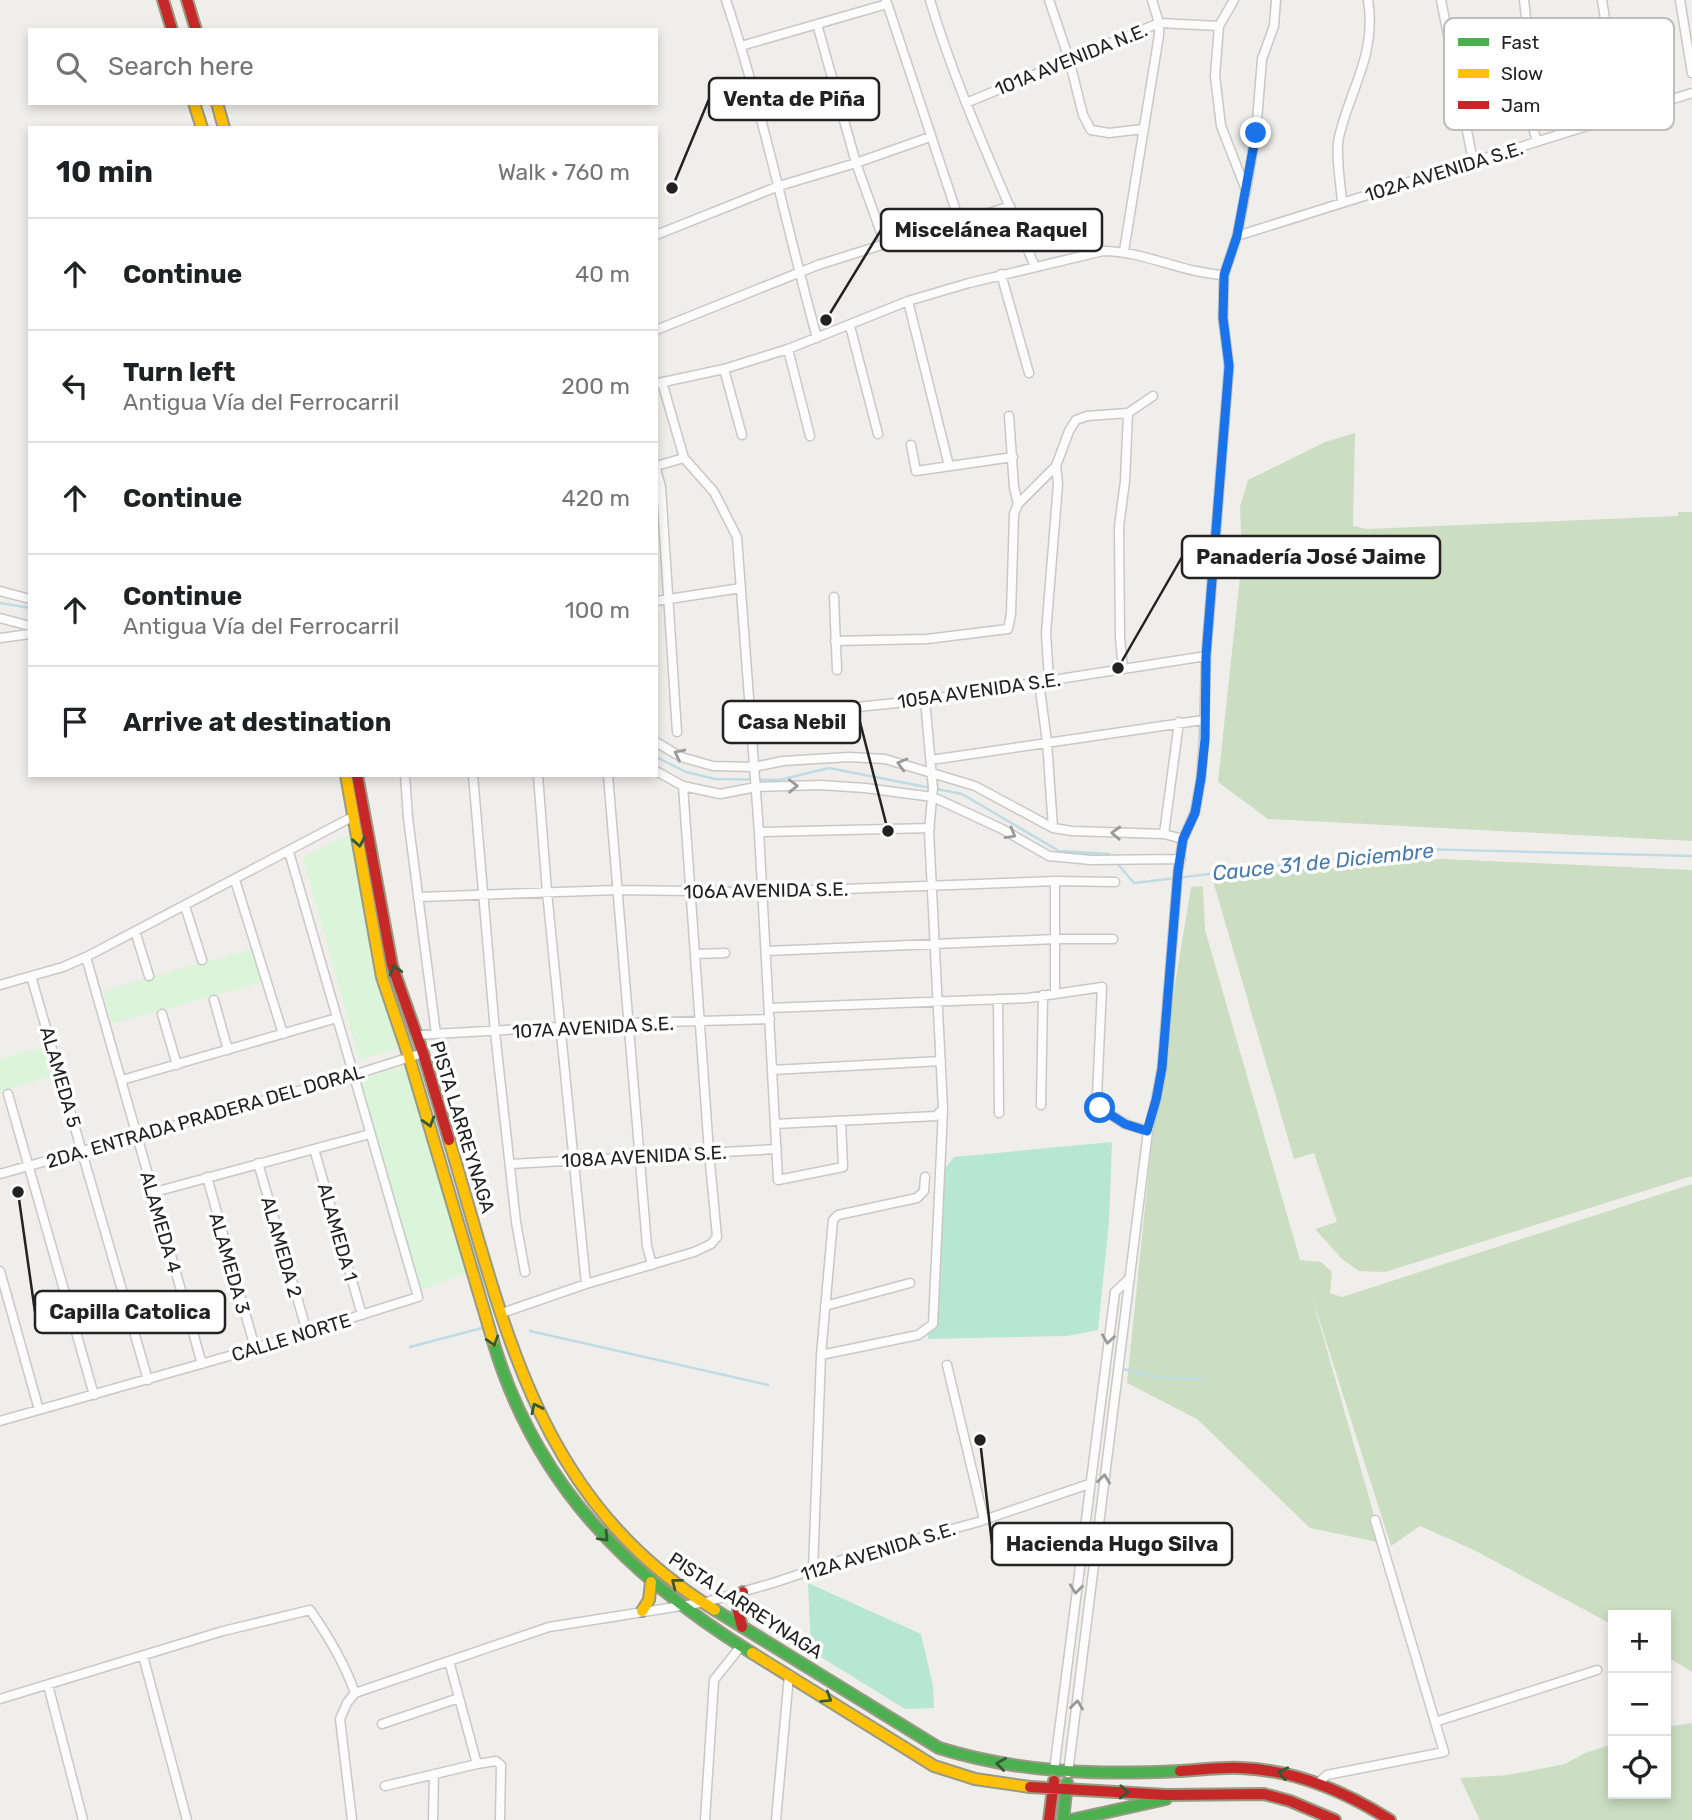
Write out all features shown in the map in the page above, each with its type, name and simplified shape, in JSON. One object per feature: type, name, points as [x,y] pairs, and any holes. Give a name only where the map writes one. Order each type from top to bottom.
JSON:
[{"type":"main road","points":[[163,0],[171,28]]},
{"type":"main road","points":[[187,0],[195,28]]},
{"type":"main road","points":[[195,105],[201,126]]},
{"type":"main road","points":[[218,105],[224,126]]},
{"type":"main road","name":"PISTA LARREYNAGA","points":[[346,777],[382,977],[409,1057],[492,1338],[515,1401],[536,1447],[576,1504],[612,1545],[682,1607],[942,1769],[964,1777],[1053,1788],[1182,1795],[1239,1793],[1273,1796],[1291,1800],[1335,1820]]},
{"type":"main road","name":"PISTA LARREYNAGA","points":[[357,777],[387,943],[502,1313],[530,1395],[550,1437],[575,1480],[608,1522],[641,1555],[682,1588],[939,1748],[985,1762],[1068,1773],[1241,1768],[1269,1770],[1318,1783],[1345,1794],[1390,1820]]},
{"type":"main road","points":[[642,1611],[649,1600],[651,1582]]},
{"type":"main road","points":[[742,1627],[738,1611],[743,1592]]},
{"type":"main road","points":[[1049,1820],[1054,1771]]},
{"type":"main road","points":[[1063,1820],[1068,1773]]},
{"type":"main road","points":[[1037,1786],[1052,1801]]},
{"type":"main road","points":[[1071,1820],[1182,1795]]},
{"type":"street","points":[[726,0],[779,186],[817,338]]},
{"type":"street","points":[[930,0],[942,41],[966,103],[1035,267]]},
{"type":"street","points":[[1049,0],[1069,60],[1083,115],[1091,130],[1109,134],[1143,129]]},
{"type":"street","points":[[1124,251],[1159,34],[1159,23],[1152,0]]},
{"type":"street","points":[[1234,0],[1219,26],[1215,76],[1220,116],[1246,190]]},
{"type":"street","points":[[1068,1773],[1147,1131],[1162,1068],[1166,1001],[1183,840],[1195,813],[1205,739],[1203,720],[1206,656],[1229,366],[1223,318],[1224,275],[1237,236],[1246,190],[1256,133],[1262,59],[1273,26],[1276,0]]},
{"type":"street","points":[[1342,203],[1338,139],[1364,66],[1371,14],[1368,0]]},
{"type":"street","points":[[1441,0],[1445,18]]},
{"type":"street","points":[[1524,0],[1526,18]]},
{"type":"street","points":[[1602,0],[1605,18]]},
{"type":"street","points":[[1680,0],[1692,73]]},
{"type":"street","points":[[741,46],[887,2],[960,223]]},
{"type":"street","name":"101A AVENIDA N.E.","points":[[966,103],[1159,23],[1219,26]]},
{"type":"street","points":[[817,24],[856,163],[885,244]]},
{"type":"street","name":"102A AVENIDA S.E.","points":[[1674,98],[1692,93]]},
{"type":"street","points":[[1467,130],[1473,161]]},
{"type":"street","points":[[1534,130],[1537,142]]},
{"type":"street","name":"102A AVENIDA S.E.","points":[[1237,236],[1574,130]]},
{"type":"street","points":[[658,234],[779,186],[930,137]]},
{"type":"street","points":[[658,329],[818,265],[885,244],[903,242],[1010,206]]},
{"type":"street","points":[[841,1121],[843,1167],[778,1180],[755,769],[737,537],[713,492],[684,458],[659,383],[724,369],[788,349],[908,301],[1001,274],[1102,251],[1124,251],[1199,274],[1224,275]]},
{"type":"street","points":[[1001,274],[1029,373]]},
{"type":"street","points":[[908,301],[949,466]]},
{"type":"street","points":[[850,326],[878,434]]},
{"type":"street","points":[[788,349],[810,436]]},
{"type":"street","points":[[724,369],[742,435]]},
{"type":"street","points":[[835,641],[927,639],[1007,629],[1011,614],[1014,514],[1018,505],[1056,466],[1076,420],[1087,416],[1128,413],[1153,396]]},
{"type":"street","points":[[1123,669],[1120,638],[1119,527],[1125,481],[1128,413]]},
{"type":"street","points":[[1009,416],[1014,488],[1018,505]]},
{"type":"street","points":[[911,445],[916,471],[1013,457]]},
{"type":"street","points":[[658,467],[684,458]]},
{"type":"street","points":[[1053,828],[1044,681],[1058,484],[1056,466]]},
{"type":"street","points":[[658,478],[677,733]]},
{"type":"street","points":[[658,600],[741,588]]},
{"type":"street","points":[[0,591],[28,598]]},
{"type":"street","points":[[834,597],[837,670]]},
{"type":"street","points":[[0,618],[28,625]]},
{"type":"street","points":[[0,638],[28,634]]},
{"type":"street","name":"105A AVENIDA S.E.","points":[[751,718],[925,700],[1206,656]]},
{"type":"street","points":[[821,1354],[918,1335],[933,1324],[943,1109],[931,886],[932,772],[925,700]]},
{"type":"street","points":[[931,760],[1203,720]]},
{"type":"street","points":[[1164,834],[1179,722]]},
{"type":"street","points":[[658,743],[681,757],[713,766],[755,769],[783,761],[849,757],[884,759],[975,786],[1053,828],[1164,834],[1183,840]]},
{"type":"street","points":[[658,772],[683,786],[720,794],[756,785],[820,785],[933,797],[1002,829],[1049,856],[1119,860],[1181,856]]},
{"type":"street","points":[[405,777],[436,1034]]},
{"type":"street","points":[[473,777],[495,1032],[516,1222],[525,1272]]},
{"type":"street","points":[[538,777],[586,1284]]},
{"type":"street","points":[[608,777],[647,1246],[652,1265]]},
{"type":"street","points":[[502,1313],[586,1284],[694,1252],[712,1244],[717,1237],[683,786]]},
{"type":"street","points":[[0,985],[63,967],[86,957],[354,816]]},
{"type":"street","points":[[759,832],[930,828]]},
{"type":"street","name":"CALLE NORTE","points":[[0,1422],[202,1364],[418,1297],[289,852]]},
{"type":"street","points":[[236,880],[283,1034]]},
{"type":"street","points":[[1055,881],[1055,993]]},
{"type":"street","name":"106A AVENIDA S.E.","points":[[418,897],[617,890],[762,892],[1055,881],[1115,882]]},
{"type":"street","points":[[185,906],[202,960]]},
{"type":"street","points":[[135,932],[149,976]]},
{"type":"street","points":[[766,951],[1113,939]]},
{"type":"street","points":[[695,954],[725,953]]},
{"type":"street","name":"ALAMEDA 4","points":[[86,957],[151,1193],[202,1364]]},
{"type":"street","name":"ALAMEDA 5","points":[[31,976],[148,1380]]},
{"type":"street","points":[[769,1008],[998,999],[1102,987],[1097,1096],[1100,1108],[1125,1124],[1147,1131]]},
{"type":"street","points":[[1041,1105],[1043,995]]},
{"type":"street","points":[[998,999],[999,1114]]},
{"type":"street","points":[[214,1000],[228,1050]]},
{"type":"street","points":[[162,1014],[177,1065]]},
{"type":"street","points":[[122,1080],[337,1018]]},
{"type":"street","name":"107A AVENIDA S.E.","points":[[416,1035],[628,1023],[770,1019]]},
{"type":"street","name":"2DA. ENTRADA PRADERA DEL DORAL","points":[[0,1174],[137,1137],[423,1053]]},
{"type":"street","points":[[772,1070],[941,1061]]},
{"type":"street","points":[[8,1094],[94,1395]]},
{"type":"street","points":[[775,1124],[936,1116],[943,1109]]},
{"type":"street","points":[[151,1193],[370,1134]]},
{"type":"street","name":"ALAMEDA 1","points":[[314,1149],[362,1315]]},
{"type":"street","name":"108A AVENIDA S.E.","points":[[511,1164],[777,1149]]},
{"type":"street","name":"ALAMEDA 2","points":[[258,1163],[307,1332]]},
{"type":"street","name":"ALAMEDA 3","points":[[206,1177],[255,1348]]},
{"type":"street","points":[[813,1570],[821,1354],[833,1220],[838,1215],[917,1198],[924,1191],[925,1177]]},
{"type":"street","points":[[0,1270],[39,1410]]},
{"type":"street","points":[[1054,1771],[1115,1292],[1130,1278]]},
{"type":"street","points":[[825,1306],[910,1283]]},
{"type":"street","points":[[947,1365],[984,1520]]},
{"type":"street","name":"112A AVENIDA S.E.","points":[[355,1693],[549,1627],[706,1602],[984,1520],[1089,1484]]},
{"type":"street","points":[[1318,1783],[1326,1775],[1444,1752],[1374,1520]]},
{"type":"street","points":[[0,1699],[223,1631],[310,1610],[345,1664],[355,1693],[340,1719],[352,1820]]},
{"type":"street","points":[[705,1820],[714,1681],[741,1646]]},
{"type":"street","points":[[143,1656],[187,1820]]},
{"type":"street","points":[[449,1661],[477,1764]]},
{"type":"street","points":[[1434,1722],[1597,1670]]},
{"type":"street","points":[[776,1820],[789,1675]]},
{"type":"street","points":[[48,1685],[83,1820]]},
{"type":"street","points":[[382,1724],[459,1698]]},
{"type":"street","points":[[386,1786],[496,1761],[501,1765],[500,1820]]},
{"type":"street","points":[[433,1820],[434,1774]]},
{"type":"green space","points":[[1355,433],[1353,526],[1367,529],[1678,516],[1678,512],[1692,512],[1692,841],[1268,819],[1218,782],[1242,558],[1240,507],[1248,480],[1325,442]]},
{"type":"green space","points":[[350,834],[377,980],[399,1048],[359,1059],[303,857]]},
{"type":"green space","points":[[1443,859],[1692,870],[1692,1176],[1385,1272],[1359,1271],[1342,1259],[1315,1229],[1337,1222],[1314,1153],[1294,1159],[1211,874]]},
{"type":"green space","points":[[1203,886],[1205,930],[1300,1260],[1321,1262],[1332,1272],[1330,1293],[1342,1297],[1692,1184],[1692,1672],[1671,1659],[1671,1610],[1608,1610],[1608,1622],[1476,1551],[1420,1526],[1391,1546],[1311,1294],[1382,1543],[1310,1528],[1197,1419],[1127,1383],[1156,1100],[1191,887]]},
{"type":"green space","points":[[251,949],[261,982],[112,1024],[103,991]]},
{"type":"green space","points":[[44,1047],[53,1076],[0,1091],[0,1059]]},
{"type":"green space","points":[[419,1062],[474,1270],[420,1290],[360,1079]]},
{"type":"green space","points":[[1112,1142],[1109,1222],[1098,1330],[1067,1336],[928,1339],[940,1175],[954,1157]]},
{"type":"green space","points":[[808,1583],[921,1634],[933,1686],[934,1708],[905,1709],[811,1651]]},
{"type":"green space","points":[[1692,1723],[1692,1820],[1480,1820],[1460,1778],[1508,1775],[1565,1764],[1585,1753],[1608,1746],[1608,1799],[1671,1799],[1671,1726]]},
{"type":"waterway","points":[[0,603],[28,608]]},
{"type":"waterway","name":"Cauce 31 de Diciembre","points":[[658,758],[686,772],[715,779],[779,780],[829,768],[962,794],[1059,851],[1109,854],[1134,883],[1417,849],[1692,856]]},
{"type":"waterway","points":[[410,1347],[482,1328]]},
{"type":"waterway","points":[[530,1331],[768,1385]]},
{"type":"waterway","points":[[1123,1369],[1162,1378],[1204,1379]]},
{"type":"traffic: fast","points":[[493,1341],[511,1392],[534,1439],[561,1482],[592,1522],[665,1592],[752,1653]]},
{"type":"traffic: fast","points":[[715,1610],[939,1748],[999,1763],[1058,1770],[1118,1773],[1180,1771]]},
{"type":"traffic: fast","points":[[1063,1820],[1067,1783]]},
{"type":"traffic: fast","points":[[1071,1820],[1166,1799]]},
{"type":"traffic: slow","points":[[195,105],[201,126]]},
{"type":"traffic: slow","points":[[218,105],[223,126]]},
{"type":"traffic: slow","points":[[346,777],[382,977],[409,1057],[493,1341]]},
{"type":"traffic: slow","points":[[449,1140],[511,1342],[536,1404],[567,1462],[606,1516],[654,1566],[715,1610]]},
{"type":"traffic: slow","points":[[642,1611],[649,1600],[651,1582]]},
{"type":"traffic: slow","points":[[752,1653],[934,1766],[975,1779],[1030,1787]]},
{"type":"traffic: jam","points":[[163,0],[171,28]]},
{"type":"traffic: jam","points":[[187,0],[195,28]]},
{"type":"traffic: jam","points":[[357,777],[392,965],[423,1053],[449,1140]]},
{"type":"traffic: jam","points":[[742,1627],[738,1611],[743,1592]]},
{"type":"traffic: jam","points":[[1180,1771],[1233,1768],[1280,1773],[1319,1784],[1356,1800],[1390,1820]]},
{"type":"traffic: jam","points":[[1049,1820],[1054,1781]]},
{"type":"traffic: jam","points":[[1030,1787],[1167,1795],[1264,1794],[1290,1801],[1335,1820]]},
{"type":"place","name":"Venta de Piña","points":[[672,188]]},
{"type":"place","name":"Miscelánea Raquel","points":[[826,320]]},
{"type":"place","name":"Panadería José Jaime","points":[[1118,668]]},
{"type":"place","name":"Casa Nebil","points":[[888,831]]},
{"type":"place","name":"Capilla Catolica","points":[[18,1192]]},
{"type":"place","name":"Hacienda Hugo Silva","points":[[980,1440]]},
{"type":"route","points":[[1100,1108],[1125,1124],[1147,1131],[1162,1068],[1178,871],[1183,839],[1195,813],[1205,739],[1203,720],[1206,656],[1229,366],[1223,318],[1224,275],[1237,236],[1256,133]]}]
